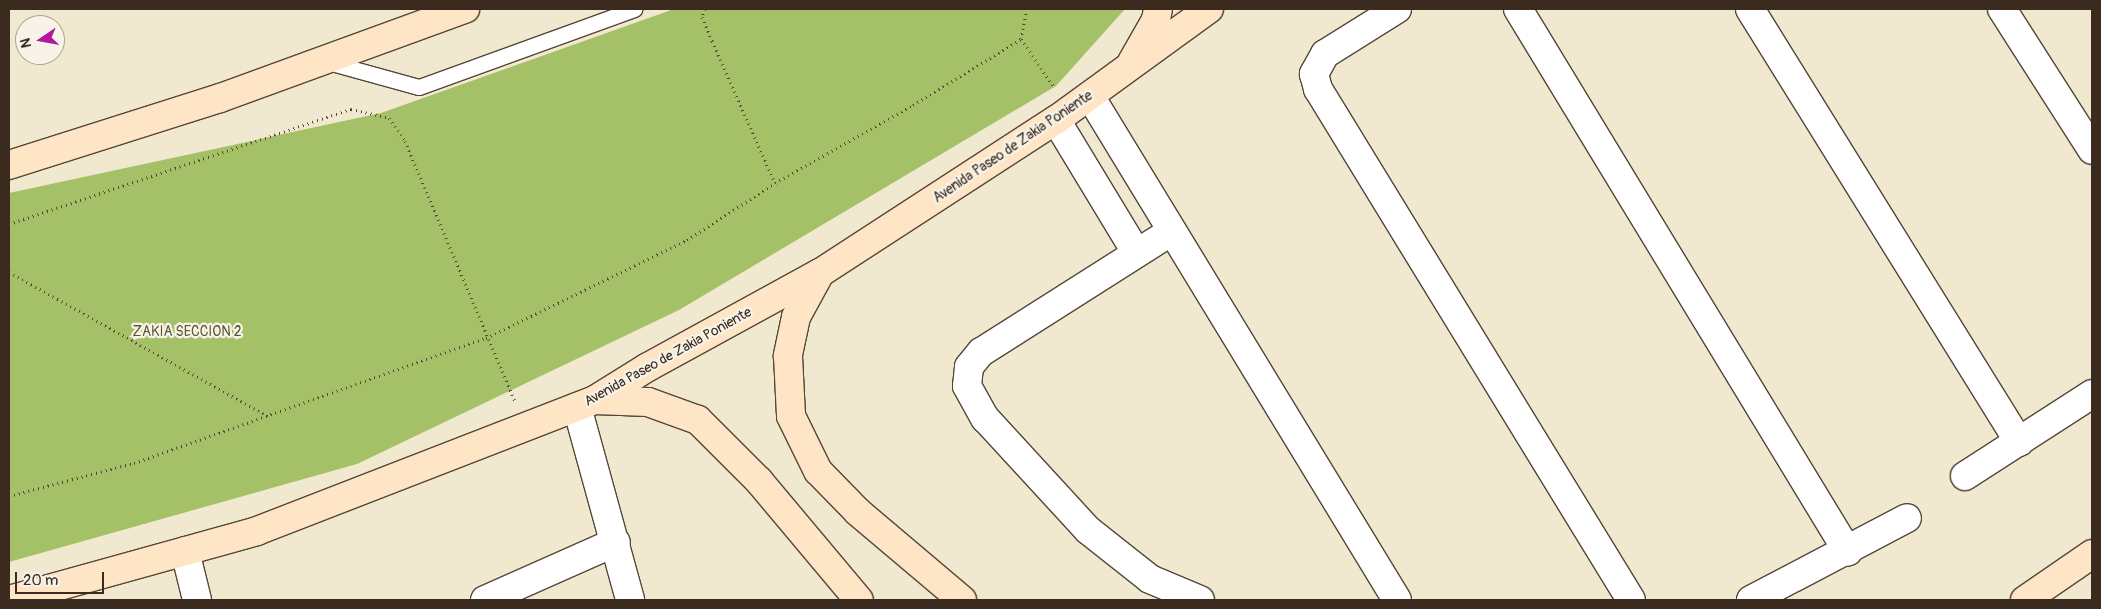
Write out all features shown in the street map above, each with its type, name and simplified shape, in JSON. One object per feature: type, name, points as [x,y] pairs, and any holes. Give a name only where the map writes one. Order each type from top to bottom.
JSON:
[{"type":"street","points":[[9,165],[220,98],[466,9]]},
{"type":"street","points":[[1126,72],[1156,20],[1158,9]]},
{"type":"street","name":"Avenida Paseo de Zakia Poniente","points":[[9,600],[257,531],[586,403],[820,273],[1056,120],[1126,72],[1209,9]]},
{"type":"street","points":[[1397,9],[1325,54],[1314,74],[1318,89],[1630,600]]},
{"type":"street","points":[[1518,9],[1848,552]]},
{"type":"street","points":[[1750,9],[2019,442]]},
{"type":"street","points":[[2002,9],[2092,150]]},
{"type":"street","points":[[1090,96],[1396,600]]},
{"type":"street","points":[[1056,120],[1136,252]]},
{"type":"street","points":[[1172,231],[1136,252],[981,352],[969,367],[967,386],[985,418],[1088,530],[1150,579],[1200,600]]},
{"type":"street","points":[[820,273],[796,317],[788,356],[791,416],[818,471],[858,512],[962,600]]},
{"type":"street","points":[[1965,476],[2092,394]]},
{"type":"street","points":[[630,600],[586,403],[648,402],[698,420],[759,481],[859,600]]},
{"type":"street","points":[[1751,600],[1848,552],[1906,518]]},
{"type":"street","points":[[485,600],[616,542]]},
{"type":"street","points":[[185,551],[197,600]]},
{"type":"street","points":[[2025,600],[2092,554]]},
{"type":"lane","points":[[323,61],[419,87],[634,9]]},
{"type":"path","points":[[704,9],[702,17],[775,183]]},
{"type":"path","points":[[9,496],[134,463],[269,417],[486,338],[687,240],[775,183],[1021,39],[1028,9]]},
{"type":"path","points":[[1021,39],[1046,76]]},
{"type":"path","points":[[9,224],[351,109],[389,118],[405,141],[486,338],[505,379]]},
{"type":"path","points":[[9,272],[269,417]]},
{"type":"green space","name":"ZAKIA SECCION 2","points":[[674,9],[1125,9],[1056,86],[679,310],[357,464],[9,562],[9,193],[381,113]]}]
